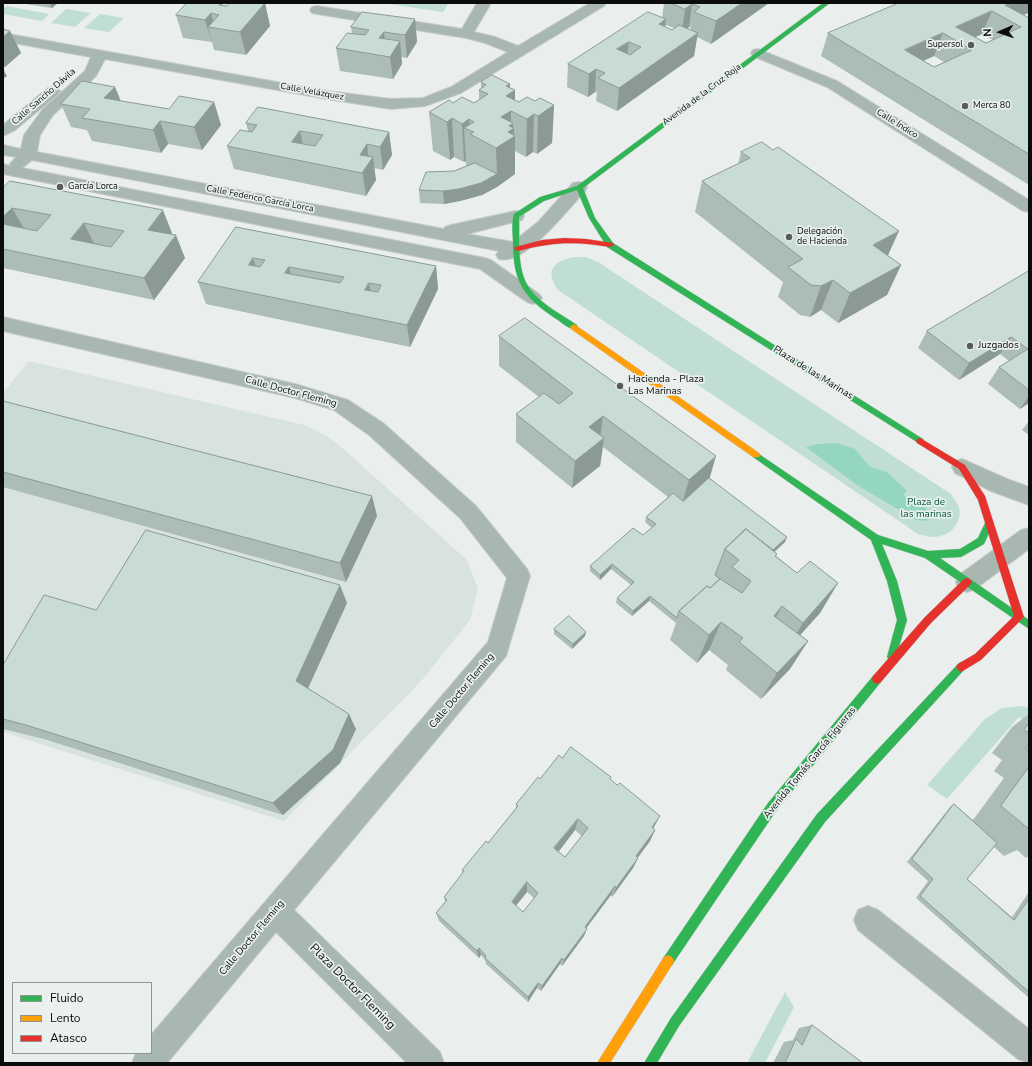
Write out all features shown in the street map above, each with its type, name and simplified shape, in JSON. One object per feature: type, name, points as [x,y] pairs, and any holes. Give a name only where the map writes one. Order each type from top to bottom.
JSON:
[{"type":"main road","name":"Avenida de la Cruz Roja","points":[[578,187],[827,3]]},
{"type":"main road","points":[[578,187],[542,199],[516,216],[518,265],[522,283],[533,298],[875,538],[928,555],[967,582],[1026,617],[978,656],[961,666],[821,818],[675,1022],[650,1063]]},
{"type":"main road","name":"Plaza de las Marinas","points":[[578,187],[587,210],[598,230],[610,245],[962,467],[982,499],[1000,559],[1026,617]]},
{"type":"main road","name":"Plaza de las Marinas","points":[[518,249],[536,242],[560,238],[585,240],[610,245]]},
{"type":"main road","points":[[928,555],[961,554],[981,541],[989,524]]},
{"type":"main road","points":[[875,538],[892,581],[902,620],[890,662]]},
{"type":"main road","name":"Avenida Tomás García Figueras","points":[[602,1058],[772,807],[890,662],[928,620],[967,582]]},
{"type":"street","points":[[466,34],[484,3]]},
{"type":"street","name":"Calle Velázquez","points":[[3,37],[327,95],[391,104],[425,102],[456,90],[599,3]]},
{"type":"street","points":[[317,10],[466,34],[490,40],[520,52]]},
{"type":"street","name":"Calle Índico","points":[[758,53],[832,84],[1029,207]]},
{"type":"street","name":"Calle Sancho Dávila","points":[[3,131],[47,97],[74,71],[100,54]]},
{"type":"street","name":"Calle Sancho Dávila","points":[[28,155],[32,135],[48,112],[90,73],[100,54]]},
{"type":"street","name":"Calle Federico García Lorca","points":[[3,150],[518,249]]},
{"type":"street","points":[[6,172],[28,155]]},
{"type":"street","name":"Calle Federico García Lorca","points":[[6,172],[485,264]]},
{"type":"street","name":"Plaza de las Marinas","points":[[485,264],[518,249],[547,223],[578,187]]},
{"type":"street","points":[[436,233],[478,226],[516,216]]},
{"type":"street","points":[[485,264],[533,298]]},
{"type":"street","name":"Calle Doctor Fleming","points":[[3,324],[294,391],[341,405],[376,429],[468,512],[519,576],[498,648],[147,1063]]},
{"type":"street","points":[[962,467],[999,485],[1029,496]]},
{"type":"street","name":"Avenida Tomás García Figueras","points":[[967,582],[1029,537]]},
{"type":"street","name":"Plaza Doctor Fleming","points":[[275,911],[430,1063]]},
{"type":"street","points":[[868,920],[1029,1048]]},
{"type":"street","points":[[1027,1063],[1029,1059]]},
{"type":"shaded area","points":[[29,361],[304,425],[313,429],[327,436],[339,445],[467,560],[478,589],[470,620],[422,680],[284,821],[3,732],[3,393]]},
{"type":"shaded area","points":[[837,443],[855,449],[870,467],[887,472],[907,491],[903,495],[926,508],[931,518],[926,521],[916,520],[857,485],[806,447],[818,444]]},
{"type":"green space","points":[[381,3],[449,3],[443,12]]},
{"type":"green space","points":[[6,6],[49,14],[42,21],[3,14],[3,9]]},
{"type":"green space","points":[[66,9],[91,13],[75,27],[51,23]]},
{"type":"green space","points":[[100,14],[124,18],[109,32],[84,28]]},
{"type":"green space","name":"Plaza de las marinas","points":[[586,257],[598,262],[951,494],[959,508],[960,514],[957,524],[945,535],[932,537],[918,534],[558,290],[552,277],[553,268],[568,258]]},
{"type":"green space","points":[[1022,706],[1029,708],[1029,725],[1019,717],[947,799],[927,785],[985,719],[1002,708]]},
{"type":"green space","points":[[785,992],[794,1007],[765,1063],[747,1063]]},
{"type":"building","points":[[187,3],[221,3],[219,5],[227,6],[229,3],[265,3],[240,32],[208,27],[219,15],[211,13],[205,20],[176,15]]},
{"type":"building","points":[[671,3],[742,3],[716,21],[694,12],[700,7],[692,4],[685,9]]},
{"type":"building","points":[[899,3],[1009,3],[1005,5],[1029,18],[1029,154],[828,33]],"holes":[[[992,11],[1021,27],[986,43],[956,27]],[[943,33],[972,50],[934,67],[905,50]]]},
{"type":"building","points":[[362,12],[415,19],[405,35],[384,32],[379,38],[400,41],[390,57],[336,48],[347,33],[365,35],[369,30],[351,27]]},
{"type":"building","points":[[648,12],[666,19],[659,24],[672,30],[679,25],[698,33],[619,88],[598,78],[605,73],[596,69],[589,74],[568,64]],"holes":[[[629,42],[641,47],[630,55],[617,49]]]},
{"type":"building","points":[[3,29],[10,31],[3,37]]},
{"type":"building","points":[[492,75],[510,84],[506,86],[515,90],[506,96],[519,102],[527,97],[535,101],[540,98],[554,105],[538,116],[534,114],[527,119],[511,111],[501,117],[513,123],[509,126],[514,128],[508,132],[515,136],[496,148],[470,134],[474,132],[464,128],[474,122],[469,119],[462,124],[452,118],[447,122],[429,112],[449,100],[453,103],[462,97],[474,103],[488,94],[479,90],[486,85],[481,82]]},
{"type":"building","points":[[82,81],[115,87],[104,98],[169,109],[179,96],[214,102],[194,127],[160,121],[153,130],[82,118],[90,109],[61,104]]},
{"type":"building","points":[[258,107],[389,132],[380,147],[367,144],[360,155],[373,157],[362,173],[227,146],[240,130],[252,132],[257,125],[246,123]],"holes":[[[300,131],[323,135],[315,146],[292,142]]]},
{"type":"building","points":[[762,142],[773,150],[778,147],[899,231],[873,245],[901,265],[850,293],[833,280],[821,286],[811,285],[788,267],[803,259],[702,181],[750,158],[741,152]]},
{"type":"building","points":[[475,163],[497,174],[481,183],[459,189],[443,191],[419,190],[426,172],[454,171]]},
{"type":"building","points":[[10,181],[163,210],[148,230],[176,235],[144,278],[3,249],[3,224],[37,231],[51,215],[12,208],[3,217],[3,188]],"holes":[[[84,223],[124,231],[111,247],[71,239]]]},
{"type":"building","points":[[236,227],[436,266],[407,325],[198,282]],"holes":[[[253,258],[265,260],[260,267],[249,265]],[[289,267],[344,277],[340,283],[285,273]],[[369,283],[381,285],[378,292],[365,290]]]},
{"type":"building","name":"Juzgados","points":[[1029,271],[1029,390],[999,367],[1028,349],[1011,337],[969,363],[927,331]]},
{"type":"building","points":[[525,318],[716,456],[689,480],[603,416],[589,427],[604,438],[575,461],[516,414],[544,393],[559,404],[573,393],[499,336]]},
{"type":"building","points":[[3,401],[372,496],[340,563],[3,472]]},
{"type":"building","points":[[709,478],[787,537],[773,550],[746,529],[725,549],[715,575],[720,579],[710,588],[707,586],[679,611],[677,618],[650,596],[633,611],[617,598],[634,582],[612,564],[600,575],[590,566],[633,528],[643,535],[656,524],[646,517],[673,493],[683,501]]},
{"type":"building","points":[[746,529],[777,554],[775,556],[797,573],[810,561],[838,583],[803,623],[782,606],[774,616],[808,641],[777,673],[739,642],[743,638],[721,622],[709,635],[679,611],[707,586],[710,588],[720,579],[742,593],[751,581],[732,567],[739,560],[725,549]]},
{"type":"building","points":[[146,530],[340,585],[296,681],[349,714],[333,750],[273,803],[3,719],[3,665],[44,595],[96,610]]},
{"type":"building","points":[[569,616],[586,632],[573,644],[554,629]]},
{"type":"building","points":[[1029,723],[1029,733],[1024,730]]},
{"type":"building","points":[[571,747],[611,777],[610,779],[617,785],[620,783],[660,816],[652,827],[655,830],[636,856],[638,858],[585,927],[587,929],[564,960],[562,958],[542,986],[538,983],[528,997],[485,958],[486,956],[479,948],[477,951],[436,913],[447,900],[444,897],[464,871],[462,870],[486,841],[488,843],[518,806],[516,804],[538,777],[540,779],[559,755],[562,758]],"holes":[[[578,819],[588,828],[565,857],[554,848]],[[527,882],[538,893],[523,912],[512,902]]]},
{"type":"building","points":[[1029,767],[1029,829],[1001,806]]},
{"type":"building","points":[[954,804],[997,843],[967,879],[1014,920],[1029,899],[1029,992],[920,896],[933,879],[912,859]]},
{"type":"building","points":[[812,1025],[863,1063],[785,1063],[796,1039],[802,1045]]},
{"type":"traffic: fast","points":[[574,327],[538,302],[527,290],[522,281],[517,260],[516,216],[542,199],[579,187],[827,3]]},
{"type":"traffic: fast","points":[[579,187],[592,218],[610,245],[920,441]]},
{"type":"traffic: fast","points":[[756,455],[875,538],[928,555],[1029,625]]},
{"type":"traffic: fast","points":[[928,555],[961,553],[981,541],[989,524]]},
{"type":"traffic: fast","points":[[875,538],[892,581],[902,620],[892,657]]},
{"type":"traffic: fast","points":[[650,1063],[675,1022],[821,818],[961,667]]},
{"type":"traffic: fast","points":[[668,961],[772,807],[877,679]]},
{"type":"traffic: slow","points":[[574,327],[756,455]]},
{"type":"traffic: slow","points":[[603,1063],[668,961]]},
{"type":"traffic: jam","points":[[518,249],[542,242],[564,240],[586,241],[610,245]]},
{"type":"traffic: jam","points":[[920,441],[962,467],[982,499],[1019,617]]},
{"type":"traffic: jam","points":[[877,679],[928,620],[967,582]]},
{"type":"traffic: jam","points":[[961,667],[978,657],[1019,617]]},
{"type":"place","name":"Supersol","points":[[971,45]]},
{"type":"place","name":"Merca 80","points":[[965,106]]},
{"type":"place","name":"García Lorca","points":[[60,187]]},
{"type":"place","name":"Delegación de Hacienda","points":[[789,237]]},
{"type":"place","name":"Juzgados","points":[[970,346]]},
{"type":"place","name":"Hacienda - Plaza Las Marinas","points":[[620,386]]}]
